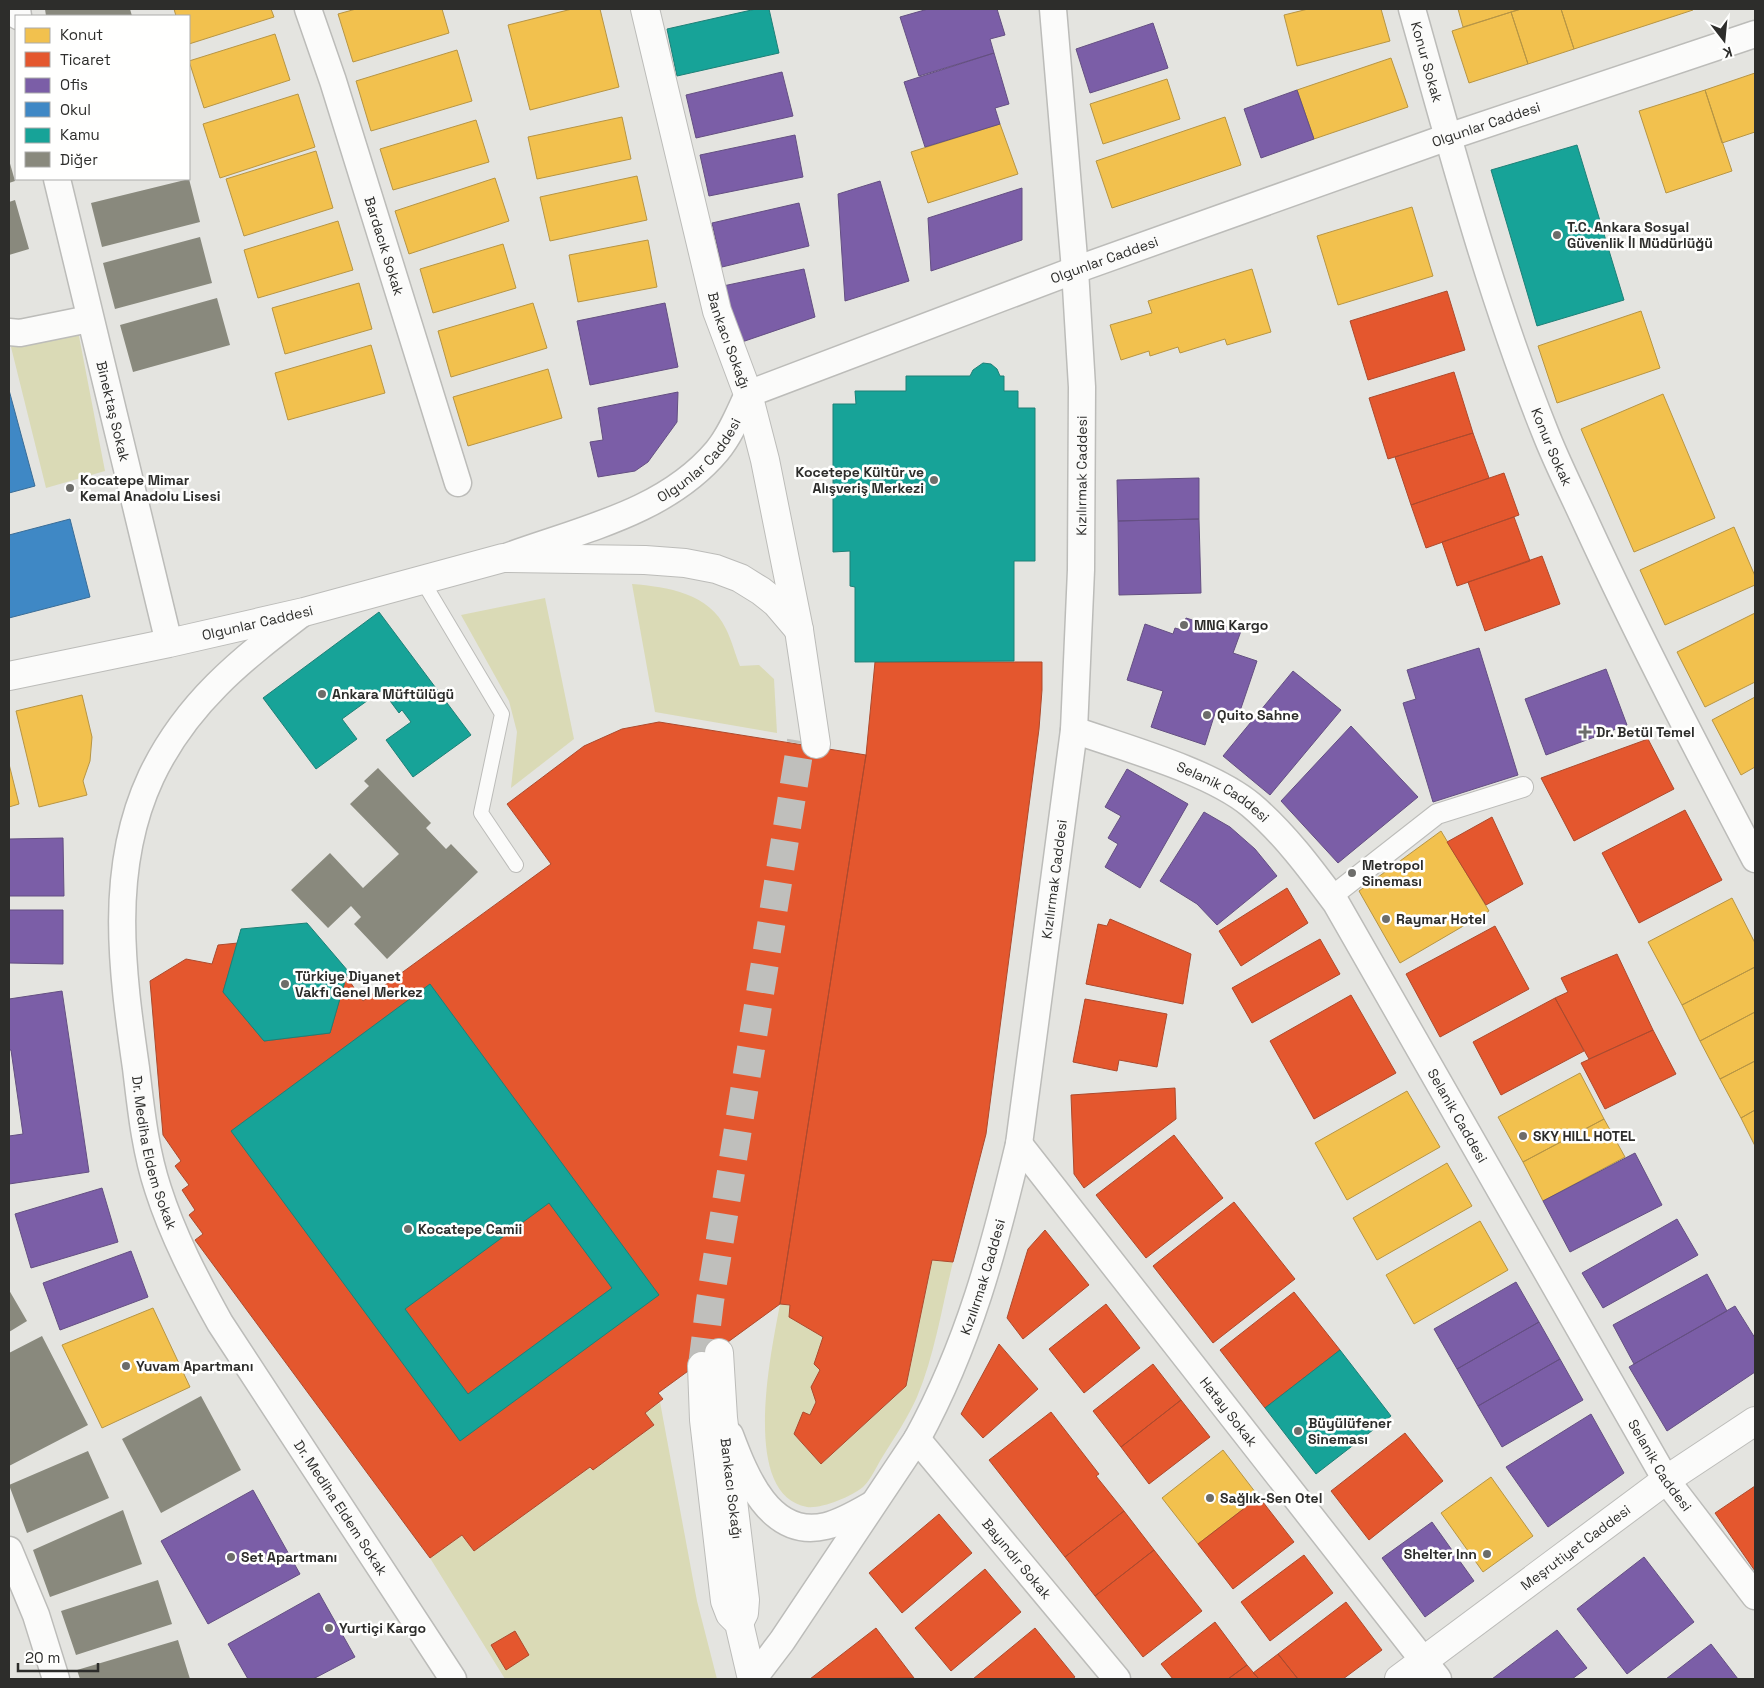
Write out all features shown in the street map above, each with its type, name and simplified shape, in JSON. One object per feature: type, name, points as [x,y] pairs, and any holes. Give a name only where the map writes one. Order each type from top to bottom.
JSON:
[{"type":"main road","name":"Bankacı Sokağı","points":[[645,9],[716,311],[748,394],[765,460],[799,630],[805,673],[809,742]]},
{"type":"main road","name":"Olgunlar Caddesi","points":[[9,676],[169,643],[304,612],[503,558],[645,560],[685,563],[716,569],[740,578],[760,591],[776,603],[799,630]]},
{"type":"main road","name":"Bankacı Sokağı","points":[[739,1623],[744,1613],[745,1600],[723,1418],[711,1360],[704,1420],[725,1602],[730,1614],[739,1623],[752,1679]]},
{"type":"main road","name":"Meşrutiyet Caddesi","points":[[1399,1679],[1431,1670],[1666,1480],[1755,1421]]},
{"type":"street","name":"Bardacık Sokak","points":[[308,9],[333,81],[458,484]]},
{"type":"street","name":"Kızılırmak Caddesi","points":[[752,1679],[782,1641],[917,1439],[950,1374],[972,1320],[1003,1212],[1019,1144],[1074,730],[1081,570],[1082,396],[1076,270],[1052,9]]},
{"type":"street","name":"Konur Sokak","points":[[1412,9],[1448,137],[1512,343],[1546,434],[1615,587],[1686,729],[1755,859]]},
{"type":"street","name":"Olgunlar Caddesi","points":[[503,558],[609,520],[677,488],[700,470],[718,449],[734,424],[748,394],[1076,270],[1448,137],[1755,34]]},
{"type":"street","name":"Binektaş Sokak","points":[[57,180],[89,319],[169,643]]},
{"type":"street","points":[[9,332],[20,332],[89,319]]},
{"type":"street","name":"Dr. Mediha Eldem Sokak","points":[[304,612],[253,651],[206,694],[166,748],[151,777],[139,808],[124,875],[122,935],[130,1024],[146,1139],[158,1190],[172,1229],[194,1278],[220,1323],[453,1679]]},
{"type":"street","name":"Selanik Caddesi","points":[[1074,730],[1182,769],[1226,790],[1249,804],[1270,823],[1303,860],[1331,897],[1666,1480],[1755,1596]]},
{"type":"street","points":[[1331,897],[1437,814],[1523,787]]},
{"type":"street","name":"Hatay Sokak","points":[[1019,1144],[1431,1670]]},
{"type":"street","points":[[723,1418],[753,1489],[777,1515],[800,1526],[824,1526],[840,1522],[872,1505]]},
{"type":"street","name":"Bayındır Sokak","points":[[917,1439],[1117,1679]]},
{"type":"street","points":[[9,1550],[36,1615],[56,1679]]},
{"type":"lane","points":[[422,580],[502,714],[481,813],[516,866]]},
{"type":"green space","points":[[78,331],[105,471],[46,488],[11,347]]},
{"type":"green space","points":[[632,584],[659,587],[686,594],[709,607],[719,617],[730,638],[740,666],[759,665],[774,679],[777,733],[655,712]]},
{"type":"green space","points":[[545,598],[574,739],[511,788],[517,732],[509,701],[461,615]]},
{"type":"green space","points":[[932,1260],[953,1262],[938,1330],[929,1364],[917,1397],[881,1460],[863,1487],[836,1502],[807,1507],[786,1497],[773,1477],[766,1449],[765,1418],[771,1353],[780,1304],[790,1305],[789,1317],[823,1337],[815,1364],[820,1370],[816,1402],[810,1415],[803,1412],[794,1434],[821,1464],[906,1386]]},
{"type":"green space","points":[[660,1402],[697,1601],[717,1679],[505,1679],[430,1558],[462,1535],[474,1551],[590,1467],[593,1470],[654,1425],[645,1413]]},
{"type":"building: Konut","points":[[174,9],[271,9],[274,17],[190,44],[190,15],[176,15]]},
{"type":"building: Konut","points":[[356,9],[442,9],[449,33],[353,62],[338,14]]},
{"type":"building: Konut","points":[[572,9],[600,9],[619,87],[530,110],[508,25]]},
{"type":"building: Konut","points":[[1308,9],[1381,9],[1390,41],[1297,66],[1284,15]]},
{"type":"building: Konut","points":[[1458,9],[1521,9],[1463,27]]},
{"type":"building: Konut","points":[[1521,9],[1561,9],[1574,49],[1528,64],[1511,12]]},
{"type":"building: Konut","points":[[1561,9],[1693,9],[1693,10],[1574,49]]},
{"type":"building: Konut","points":[[1511,12],[1528,64],[1469,83],[1452,31]]},
{"type":"building: Konut","points":[[275,34],[290,80],[204,108],[190,61]]},
{"type":"building: Konut","points":[[457,50],[472,101],[371,131],[356,81]]},
{"type":"building: Konut","points":[[1391,58],[1408,107],[1314,139],[1297,90]]},
{"type":"building: Konut","points":[[1755,73],[1755,132],[1722,143],[1705,90]]},
{"type":"building: Konut","points":[[1167,79],[1180,119],[1103,144],[1090,104]]},
{"type":"building: Konut","points":[[1705,90],[1732,171],[1666,193],[1639,111]]},
{"type":"building: Konut","points":[[298,94],[315,147],[220,178],[203,124]]},
{"type":"building: Konut","points":[[622,117],[631,159],[537,179],[528,137]]},
{"type":"building: Konut","points":[[1225,117],[1241,165],[1112,208],[1096,161]]},
{"type":"building: Konut","points":[[476,120],[489,162],[393,190],[380,149]]},
{"type":"building: Konut","points":[[1000,124],[1018,174],[928,203],[911,152]]},
{"type":"building: Konut","points":[[316,151],[333,208],[244,236],[226,179]]},
{"type":"building: Konut","points":[[637,176],[647,220],[550,241],[540,197]]},
{"type":"building: Konut","points":[[495,178],[509,221],[409,254],[395,211]]},
{"type":"building: Konut","points":[[1412,207],[1433,276],[1338,305],[1317,236]]},
{"type":"building: Konut","points":[[338,221],[353,270],[258,298],[244,250]]},
{"type":"building: Konut","points":[[648,240],[657,287],[578,302],[569,255]]},
{"type":"building: Konut","points":[[503,244],[516,288],[433,313],[420,269]]},
{"type":"building: Konut","points":[[1252,269],[1271,332],[1227,345],[1225,339],[1180,353],[1178,347],[1150,356],[1149,351],[1121,360],[1110,325],[1152,313],[1148,301]]},
{"type":"building: Konut","points":[[359,283],[372,329],[285,354],[272,308]]},
{"type":"building: Konut","points":[[533,303],[547,348],[451,377],[438,331]]},
{"type":"building: Konut","points":[[1641,311],[1660,368],[1557,403],[1538,346]]},
{"type":"building: Konut","points":[[371,345],[385,393],[288,420],[275,373]]},
{"type":"building: Konut","points":[[548,369],[562,418],[468,446],[453,397]]},
{"type":"building: Konut","points":[[1663,394],[1715,518],[1634,552],[1581,429]]},
{"type":"building: Konut","points":[[1734,527],[1755,576],[1755,585],[1665,625],[1640,570]]},
{"type":"building: Konut","points":[[1755,613],[1755,682],[1705,707],[1677,652]]},
{"type":"building: Konut","points":[[82,695],[92,737],[90,761],[83,781],[87,795],[39,807],[16,711]]},
{"type":"building: Konut","points":[[1755,697],[1755,767],[1741,775],[1712,720]]},
{"type":"building: Konut","points":[[9,764],[19,804],[9,807]]},
{"type":"building: Konut","points":[[1441,831],[1489,911],[1400,963],[1359,891]]},
{"type":"building: Konut","points":[[1732,898],[1755,943],[1755,967],[1682,1005],[1648,942]]},
{"type":"building: Konut","points":[[1755,967],[1755,1012],[1700,1041],[1682,1005]]},
{"type":"building: Konut","points":[[1755,1012],[1755,1061],[1720,1079],[1700,1041]]},
{"type":"building: Konut","points":[[1755,1061],[1755,1110],[1741,1118],[1720,1079]]},
{"type":"building: Konut","points":[[1580,1073],[1604,1119],[1523,1162],[1498,1117]]},
{"type":"building: Konut","points":[[1407,1091],[1440,1147],[1347,1200],[1315,1143]]},
{"type":"building: Konut","points":[[1755,1110],[1755,1146],[1741,1118]]},
{"type":"building: Konut","points":[[1604,1119],[1625,1157],[1543,1201],[1523,1162]]},
{"type":"building: Konut","points":[[1447,1163],[1472,1206],[1377,1260],[1353,1218]]},
{"type":"building: Konut","points":[[1480,1221],[1508,1270],[1414,1324],[1386,1275]]},
{"type":"building: Konut","name":"Yuvam Apartmanı","points":[[153,1308],[190,1387],[102,1428],[62,1345]]},
{"type":"building: Konut","name":"Sağlık-Sen Otel","points":[[1223,1450],[1259,1497],[1198,1544],[1162,1498]]},
{"type":"building: Konut","points":[[1491,1477],[1533,1536],[1483,1572],[1441,1513]]},
{"type":"building: Ticaret","points":[[1447,291],[1465,350],[1368,380],[1350,321]]},
{"type":"building: Ticaret","points":[[1454,372],[1473,433],[1388,459],[1369,398]]},
{"type":"building: Ticaret","points":[[1473,433],[1489,478],[1411,505],[1395,457]]},
{"type":"building: Ticaret","points":[[1504,473],[1519,515],[1426,548],[1411,505]]},
{"type":"building: Ticaret","points":[[1514,517],[1530,561],[1457,586],[1442,542]]},
{"type":"building: Ticaret","points":[[1542,556],[1560,604],[1485,631],[1468,582]]},
{"type":"building: Ticaret","points":[[875,662],[1042,662],[1042,690],[1039,729],[986,1134],[953,1262],[932,1260],[906,1386],[821,1464],[794,1434],[803,1412],[810,1415],[816,1402],[811,1387],[820,1370],[814,1364],[823,1337],[789,1317],[790,1305],[780,1304],[866,755]]},
{"type":"building: Ticaret","points":[[659,722],[866,755],[780,1304],[658,1393],[663,1399],[645,1413],[654,1425],[593,1470],[590,1467],[474,1551],[462,1535],[430,1558],[195,1240],[203,1234],[189,1215],[195,1210],[182,1190],[189,1185],[175,1166],[181,1161],[163,1135],[150,981],[186,959],[212,964],[218,945],[238,943],[223,992],[264,1041],[330,1033],[346,976],[363,1001],[551,864],[507,804],[584,746],[622,729]]},
{"type":"building: Ticaret","points":[[1648,739],[1674,789],[1574,841],[1541,778]]},
{"type":"building: Ticaret","points":[[1685,810],[1722,880],[1639,923],[1602,853]]},
{"type":"building: Ticaret","points":[[1492,817],[1523,884],[1486,905],[1447,842]]},
{"type":"building: Ticaret","points":[[1287,888],[1308,923],[1241,966],[1219,931]]},
{"type":"building: Ticaret","points":[[1110,919],[1191,954],[1183,1004],[1086,984],[1098,924],[1107,926]]},
{"type":"building: Ticaret","points":[[1495,926],[1529,989],[1440,1037],[1406,974]]},
{"type":"building: Ticaret","points":[[1320,939],[1340,974],[1252,1023],[1232,988]]},
{"type":"building: Ticaret","points":[[1617,954],[1653,1030],[1589,1059],[1555,998],[1568,992],[1561,978]]},
{"type":"building: Ticaret","points":[[1351,995],[1396,1073],[1314,1119],[1270,1041]]},
{"type":"building: Ticaret","points":[[1555,998],[1584,1051],[1501,1095],[1473,1042]]},
{"type":"building: Ticaret","points":[[1085,999],[1167,1014],[1157,1067],[1119,1060],[1117,1071],[1073,1062]]},
{"type":"building: Ticaret","points":[[1653,1030],[1676,1074],[1605,1109],[1581,1063]]},
{"type":"building: Ticaret","points":[[1175,1088],[1176,1119],[1084,1188],[1074,1174],[1071,1095]]},
{"type":"building: Ticaret","points":[[1174,1135],[1223,1198],[1146,1258],[1096,1195]]},
{"type":"building: Ticaret","points":[[1234,1202],[1295,1279],[1213,1343],[1153,1266]]},
{"type":"building: Ticaret","points":[[1045,1230],[1089,1285],[1023,1339],[1007,1318],[1028,1249]]},
{"type":"building: Ticaret","points":[[1294,1292],[1340,1350],[1265,1408],[1220,1350]]},
{"type":"building: Ticaret","points":[[1106,1304],[1140,1348],[1084,1393],[1049,1349]]},
{"type":"building: Ticaret","points":[[999,1344],[1038,1389],[983,1438],[961,1414]]},
{"type":"building: Ticaret","points":[[1153,1364],[1181,1400],[1121,1447],[1093,1411]]},
{"type":"building: Ticaret","points":[[1181,1400],[1210,1437],[1149,1484],[1121,1447]]},
{"type":"building: Ticaret","points":[[1051,1412],[1099,1474],[1096,1476],[1124,1511],[1065,1557],[989,1460]]},
{"type":"building: Ticaret","points":[[1405,1433],[1443,1481],[1369,1540],[1331,1491]]},
{"type":"building: Ticaret","points":[[1755,1486],[1755,1571],[1715,1513]]},
{"type":"building: Ticaret","points":[[1259,1497],[1294,1542],[1233,1589],[1198,1544]]},
{"type":"building: Ticaret","points":[[1124,1511],[1154,1550],[1095,1596],[1065,1557]]},
{"type":"building: Ticaret","points":[[939,1514],[972,1553],[902,1613],[869,1573]]},
{"type":"building: Ticaret","points":[[1154,1550],[1202,1611],[1143,1657],[1095,1596]]},
{"type":"building: Ticaret","points":[[1304,1555],[1333,1593],[1270,1641],[1241,1602]]},
{"type":"building: Ticaret","points":[[985,1569],[1021,1612],[951,1671],[915,1628]]},
{"type":"building: Ticaret","points":[[1346,1602],[1382,1650],[1343,1679],[1298,1679],[1278,1654]]},
{"type":"building: Ticaret","points":[[1215,1622],[1247,1665],[1228,1679],[1173,1679],[1161,1664]]},
{"type":"building: Ticaret","points":[[876,1628],[914,1678],[810,1679]]},
{"type":"building: Ticaret","points":[[1035,1628],[1075,1677],[1072,1679],[973,1679]]},
{"type":"building: Ticaret","points":[[515,1631],[529,1655],[506,1670],[491,1645]]},
{"type":"building: Ticaret","points":[[1278,1654],[1298,1679],[1259,1679],[1253,1673]]},
{"type":"building: Ticaret","points":[[1247,1665],[1259,1679],[1228,1679]]},
{"type":"building: Ofis","points":[[928,9],[997,9],[1005,35],[990,39],[994,53],[919,76],[900,17]]},
{"type":"building: Ofis","points":[[1153,23],[1168,68],[1090,93],[1076,49]]},
{"type":"building: Ofis","points":[[994,53],[1009,104],[995,108],[1000,124],[925,147],[904,82]]},
{"type":"building: Ofis","points":[[782,72],[793,116],[696,138],[686,95]]},
{"type":"building: Ofis","points":[[1297,90],[1314,139],[1261,158],[1244,109]]},
{"type":"building: Ofis","points":[[795,135],[803,177],[709,196],[700,155]]},
{"type":"building: Ofis","points":[[880,181],[909,281],[845,301],[838,194]]},
{"type":"building: Ofis","points":[[1022,188],[1022,240],[931,271],[928,218]]},
{"type":"building: Ofis","points":[[799,203],[809,246],[722,267],[712,223]]},
{"type":"building: Ofis","points":[[804,269],[815,317],[739,343],[723,286]]},
{"type":"building: Ofis","points":[[665,303],[678,367],[590,385],[577,321]]},
{"type":"building: Ofis","points":[[678,392],[677,422],[648,462],[635,471],[598,477],[590,442],[603,440],[598,408]]},
{"type":"building: Ofis","points":[[1199,478],[1199,519],[1118,521],[1117,480]]},
{"type":"building: Ofis","points":[[1199,519],[1201,593],[1119,595],[1118,521]]},
{"type":"building: Ofis","points":[[1186,618],[1202,623],[1203,619],[1241,631],[1233,653],[1257,661],[1238,717],[1216,710],[1205,745],[1151,727],[1163,691],[1127,680],[1145,624],[1173,634],[1175,628],[1182,630]]},
{"type":"building: Ofis","points":[[1479,648],[1518,775],[1433,802],[1403,703],[1416,699],[1407,670]]},
{"type":"building: Ofis","points":[[1606,669],[1627,725],[1546,755],[1525,699]]},
{"type":"building: Ofis","points":[[1293,671],[1341,710],[1270,795],[1223,756]]},
{"type":"building: Ofis","points":[[1351,726],[1418,797],[1338,863],[1281,801]]},
{"type":"building: Ofis","points":[[1127,769],[1188,804],[1140,888],[1105,867],[1118,844],[1108,838],[1121,816],[1105,807]]},
{"type":"building: Ofis","points":[[1204,812],[1230,827],[1255,849],[1277,876],[1217,925],[1197,904],[1160,881]]},
{"type":"building: Ofis","points":[[63,838],[64,896],[9,896],[9,839]]},
{"type":"building: Ofis","points":[[9,910],[63,910],[63,964],[9,963]]},
{"type":"building: Ofis","points":[[62,991],[89,1172],[9,1184],[9,1136],[23,1134],[11,1050],[9,1050],[9,999]]},
{"type":"building: Ofis","points":[[1635,1153],[1662,1205],[1570,1252],[1543,1201]]},
{"type":"building: Ofis","points":[[102,1188],[118,1242],[31,1268],[15,1214]]},
{"type":"building: Ofis","points":[[1677,1219],[1698,1255],[1603,1308],[1582,1273]]},
{"type":"building: Ofis","points":[[131,1251],[148,1297],[60,1330],[43,1283]]},
{"type":"building: Ofis","points":[[1707,1274],[1727,1311],[1634,1364],[1613,1325]]},
{"type":"building: Ofis","points":[[1516,1282],[1539,1322],[1457,1369],[1434,1329]]},
{"type":"building: Ofis","points":[[1735,1306],[1755,1338],[1755,1372],[1667,1431],[1629,1367]]},
{"type":"building: Ofis","points":[[1539,1322],[1560,1359],[1478,1406],[1457,1369]]},
{"type":"building: Ofis","points":[[1560,1359],[1583,1400],[1502,1447],[1478,1406]]},
{"type":"building: Ofis","points":[[1591,1414],[1624,1473],[1548,1527],[1506,1467]]},
{"type":"building: Ofis","name":"Set Apartmanı","points":[[253,1490],[300,1574],[208,1624],[161,1541]]},
{"type":"building: Ofis","points":[[1432,1522],[1474,1581],[1425,1617],[1382,1558]]},
{"type":"building: Ofis","points":[[1644,1557],[1694,1622],[1627,1674],[1577,1609]]},
{"type":"building: Ofis","points":[[319,1593],[355,1657],[313,1679],[248,1679],[228,1644]]},
{"type":"building: Ofis","points":[[1557,1630],[1587,1668],[1572,1679],[1492,1679]]},
{"type":"building: Ofis","points":[[1711,1644],[1738,1679],[1666,1679]]},
{"type":"building: Okul","points":[[9,390],[35,486],[9,493]]},
{"type":"building: Okul","points":[[70,519],[90,597],[9,618],[9,535]]},
{"type":"building: Kamu","points":[[756,9],[769,9],[779,53],[677,76],[667,29]]},
{"type":"building: Kamu","name":"T.C. Ankara Sosyal Güvenlik İl Müdürlüğü","points":[[1577,145],[1624,300],[1537,326],[1491,170]]},
{"type":"building: Kamu","name":"Kocetepe Kültür ve Alışveriş Merkezi","points":[[983,363],[991,364],[997,369],[1000,376],[1004,376],[1004,391],[1018,391],[1018,408],[1035,408],[1035,561],[1014,561],[1014,661],[855,662],[855,587],[850,586],[850,551],[833,552],[833,404],[856,404],[855,391],[906,391],[906,376],[970,376],[973,370]]},
{"type":"building: Kamu","name":"Ankara Müftülügü","points":[[379,612],[471,735],[413,777],[386,740],[411,722],[402,710],[399,713],[382,690],[342,719],[357,739],[316,769],[263,698]]},
{"type":"building: Kamu","name":"Türkiye Diyanet Vakfı Genel Merkez","points":[[307,923],[348,971],[330,1033],[264,1041],[223,992],[241,929]]},
{"type":"building: Kamu","name":"Kocatepe Camii","points":[[430,984],[659,1295],[460,1441],[231,1131]],"holes":[[[549,1203],[612,1288],[468,1394],[405,1309]]]},
{"type":"building: Kamu","points":[[1340,1350],[1391,1416],[1316,1474],[1265,1408]]},
{"type":"building: Diğer","points":[[45,9],[130,9],[132,15],[46,15]]},
{"type":"building: Diğer","points":[[9,160],[15,181],[9,183]]},
{"type":"building: Diğer","points":[[189,180],[200,222],[102,247],[91,203]]},
{"type":"building: Diğer","points":[[15,200],[29,249],[9,255],[9,202]]},
{"type":"building: Diğer","points":[[200,237],[212,283],[115,309],[103,263]]},
{"type":"building: Diğer","points":[[217,298],[230,345],[133,372],[120,325]]},
{"type":"building: Diğer","points":[[378,768],[431,823],[426,828],[446,849],[451,844],[478,872],[387,959],[354,924],[361,917],[351,906],[328,928],[291,890],[330,853],[363,888],[399,854],[350,804],[369,786],[364,781]]},
{"type":"building: Diğer","points":[[9,1290],[27,1321],[9,1332]]},
{"type":"building: Diğer","points":[[42,1336],[88,1425],[9,1466],[9,1353]]},
{"type":"building: Diğer","points":[[201,1396],[241,1470],[161,1513],[122,1439]]},
{"type":"building: Diğer","points":[[88,1451],[109,1498],[27,1533],[9,1485]]},
{"type":"building: Diğer","points":[[123,1510],[142,1564],[50,1597],[33,1550]]},
{"type":"building: Diğer","points":[[158,1580],[172,1624],[76,1655],[61,1611]]},
{"type":"building: Diğer","points":[[178,1640],[190,1679],[80,1679],[77,1670]]},
{"type":"tunnel","points":[[702,1366],[710,1301],[801,741]]},
{"type":"place","name":"T.C. Ankara Sosyal Güvenlik İl Müdürlüğü","points":[[1557,235]]},
{"type":"place","name":"Kocetepe Kültür ve Alışveriş Merkezi","points":[[934,480]]},
{"type":"place","name":"Kocatepe Mimar Kemal Anadolu Lisesi","points":[[70,488]]},
{"type":"place","name":"MNG Kargo","points":[[1184,625]]},
{"type":"place","name":"Ankara Müftülügü","points":[[322,694]]},
{"type":"place","name":"Quito Sahne","points":[[1207,715]]},
{"type":"place","name":"Dr. Betül Temel","points":[[1585,732]]},
{"type":"place","name":"Metropol Sineması","points":[[1352,873]]},
{"type":"place","name":"Raymar Hotel","points":[[1386,919]]},
{"type":"place","name":"Türkiye Diyanet Vakfı Genel Merkez","points":[[285,984]]},
{"type":"place","name":"SKY HILL HOTEL","points":[[1523,1136]]},
{"type":"place","name":"Kocatepe Camii","points":[[408,1229]]},
{"type":"place","name":"Yuvam Apartmanı","points":[[126,1366]]},
{"type":"place","name":"Büyülüfener Sineması","points":[[1298,1431]]},
{"type":"place","name":"Sağlık-Sen Otel","points":[[1210,1498]]},
{"type":"place","name":"Shelter Inn","points":[[1487,1554]]},
{"type":"place","name":"Set Apartmanı","points":[[231,1557]]},
{"type":"place","name":"Yurtiçi Kargo","points":[[329,1628]]}]
